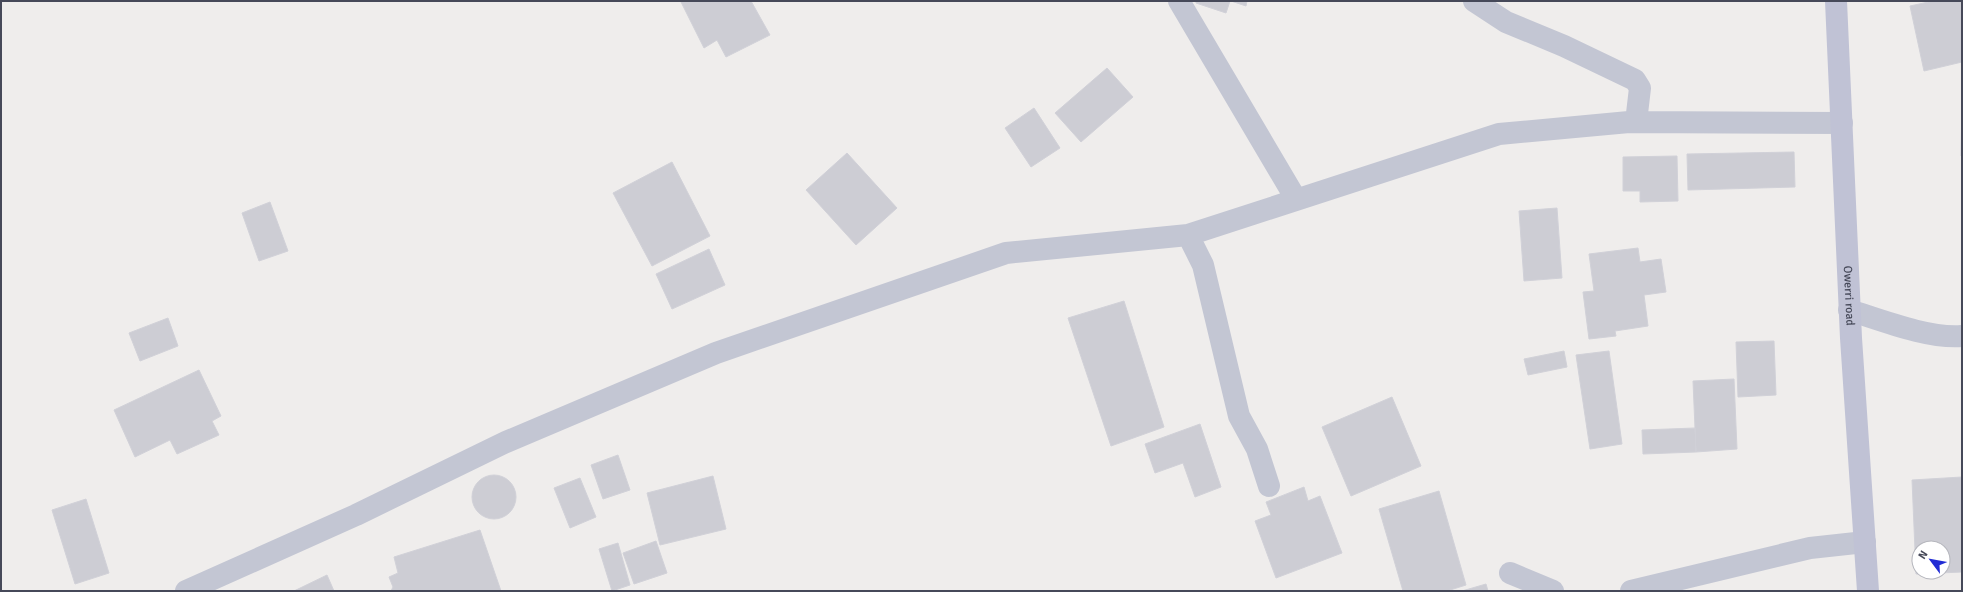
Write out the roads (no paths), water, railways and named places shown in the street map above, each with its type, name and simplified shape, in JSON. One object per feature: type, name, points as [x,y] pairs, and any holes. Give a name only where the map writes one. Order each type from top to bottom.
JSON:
[{"type":"main road","name":"Owerri road","points":[[1836,1],[1850,310],[1868,591]]},
{"type":"street","points":[[1179,1],[1296,199]]},
{"type":"street","points":[[1474,1],[1506,22],[1564,46],[1635,80],[1640,88],[1636,122]]},
{"type":"street","points":[[186,591],[356,515],[506,442],[716,353],[1006,252],[1188,235],[1499,134],[1636,122],[1842,122]]},
{"type":"street","points":[[1188,235],[1203,265],[1239,416],[1257,448],[1268,486]]},
{"type":"street","points":[[1850,310],[1892,324],[1942,336],[1962,336]]},
{"type":"street","points":[[1631,591],[1810,548],[1865,542]]},
{"type":"street","points":[[1510,572],[1553,591]]}]
